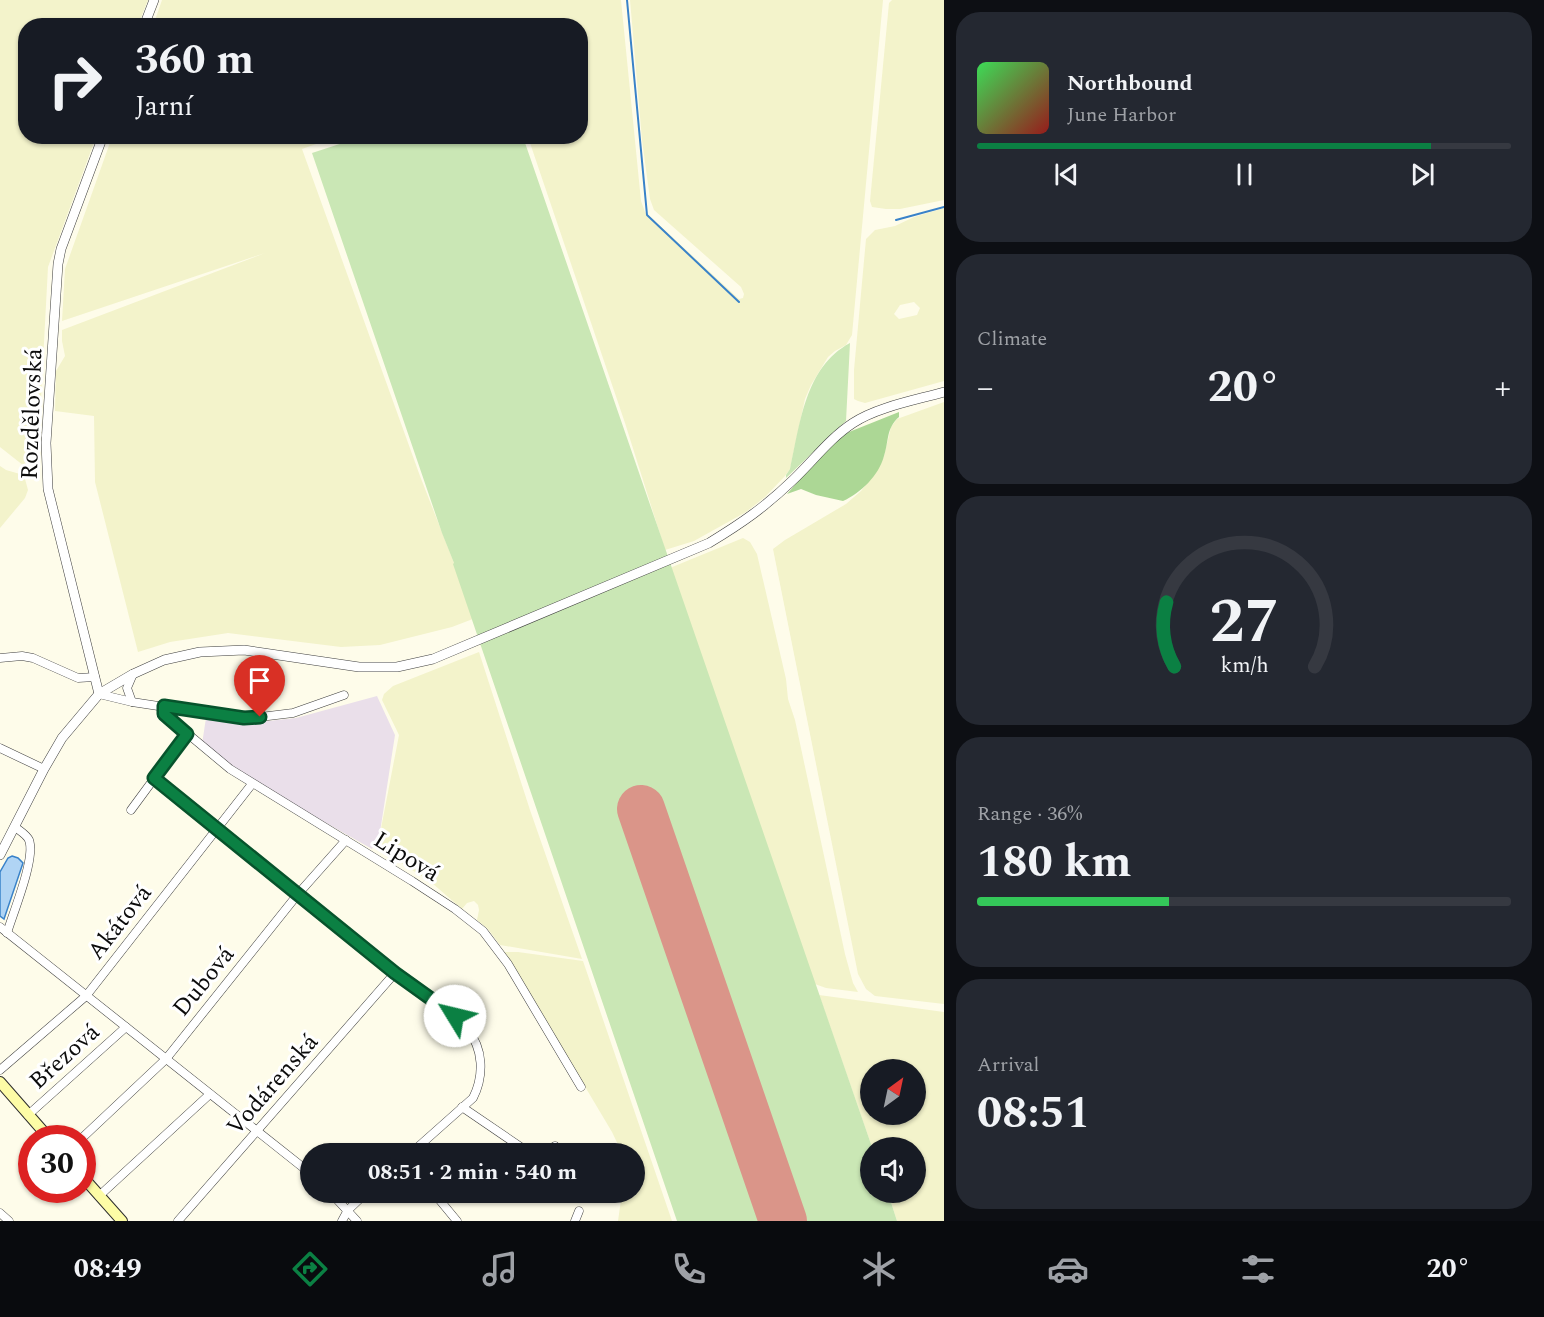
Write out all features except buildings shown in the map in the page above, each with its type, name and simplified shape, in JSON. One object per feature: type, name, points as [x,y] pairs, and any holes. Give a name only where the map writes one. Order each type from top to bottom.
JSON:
[{"type":"main road","points":[[0,1082],[37,1125]]},
{"type":"main road","points":[[96,1192],[122,1221]]},
{"type":"street","points":[[147,18],[154,0]]},
{"type":"street","name":"Rozdělovská","points":[[99,694],[48,489],[46,443],[58,264],[61,249],[100,144]]},
{"type":"street","points":[[0,855],[62,738],[99,694],[133,674],[164,660],[200,652],[243,650],[359,667],[397,667],[433,659],[709,543],[765,506],[832,440],[854,422],[880,411],[944,392]]},
{"type":"street","points":[[0,658],[22,656],[33,658],[78,678],[95,677]]},
{"type":"street","points":[[132,702],[127,688],[133,674]]},
{"type":"street","points":[[99,694],[132,702],[244,718],[293,713],[344,694]]},
{"type":"street","name":"Lipová","points":[[164,706],[164,714],[230,769],[446,903],[483,931],[508,964],[581,1087]]},
{"type":"street","points":[[131,810],[187,734]]},
{"type":"street","points":[[0,748],[44,769]]},
{"type":"street","points":[[154,778],[216,831],[395,973],[455,1016],[469,1030],[478,1047],[481,1064],[479,1085],[473,1098],[422,1143]]},
{"type":"street","name":"Akátová","points":[[0,1070],[86,996],[252,784]]},
{"type":"street","points":[[8,933],[30,862],[28,837],[15,827]]},
{"type":"street","name":"Dubová","points":[[96,1125],[166,1059],[298,894],[346,840]]},
{"type":"street","points":[[0,927],[300,1165]]},
{"type":"street","name":"Vodárenská","points":[[178,1221],[395,973]]},
{"type":"street","name":"Březová","points":[[28,1115],[126,1027]]},
{"type":"street","points":[[99,1196],[210,1094]]},
{"type":"street","points":[[462,1107],[515,1143]]},
{"type":"street","points":[[341,1203],[357,1221]]},
{"type":"street","points":[[342,1221],[355,1203]]},
{"type":"street","points":[[442,1203],[457,1221]]},
{"type":"street","points":[[575,1221],[579,1211]]},
{"type":"street","points":[[0,1213],[9,1221]]},
{"type":"shaded area","points":[[377,696],[395,735],[380,832],[372,849],[261,786],[228,765],[202,744],[206,718],[248,723],[296,718]]},
{"type":"green space","points":[[0,0],[148,0],[141,18],[18,18],[18,144],[93,144],[48,267],[37,474],[0,447]]},
{"type":"green space","points":[[162,0],[621,0],[641,201],[645,212],[739,299],[743,298],[744,294],[741,287],[654,210],[650,199],[642,140],[630,0],[883,0],[852,335],[846,345],[828,357],[811,385],[805,399],[790,469],[785,476],[765,497],[746,512],[694,541],[665,550],[625,423],[530,144],[588,144],[588,18],[156,18]]},
{"type":"green space","points":[[892,0],[944,0],[944,200],[900,209],[872,207],[870,201],[889,3]]},
{"type":"green space","points":[[110,144],[316,144],[302,149],[420,476],[463,586],[478,617],[452,627],[380,645],[341,647],[228,633],[170,642],[138,652],[95,482],[94,416],[55,411],[56,371],[65,356],[62,330],[265,253],[62,321],[65,269]]},
{"type":"green space","points":[[340,144],[525,144],[860,1112],[860,1125],[864,1125],[869,1137],[860,1137],[860,1203],[891,1203],[897,1221],[677,1221],[312,153]]},
{"type":"green space","points":[[944,208],[944,381],[865,403],[854,399],[854,370],[866,239],[875,230],[895,226],[914,217]],"holes":[[[914,302],[920,308],[917,315],[899,319],[894,314],[900,305]]]},
{"type":"green space","points":[[850,343],[846,421],[786,478],[807,398],[814,382],[823,366],[835,353]]},
{"type":"green space","points":[[944,402],[944,1004],[875,996],[866,989],[858,974],[773,549],[846,504],[861,491],[876,472],[884,456],[891,427],[897,419]]},
{"type":"green space","points":[[899,412],[899,417],[890,430],[882,463],[868,483],[856,493],[843,501],[801,489],[787,494],[827,448],[844,434]]},
{"type":"green space","points":[[0,466],[20,474],[25,479],[28,490],[25,498],[0,528]]},
{"type":"green space","points":[[743,538],[750,542],[757,554],[845,954],[853,983],[858,992],[826,988],[812,983],[665,570]]},
{"type":"green space","points":[[479,652],[530,810],[582,959],[500,945],[488,929],[477,920],[479,910],[474,901],[467,903],[462,909],[432,883],[380,849],[378,844],[399,735],[382,700],[384,694],[393,686]]},
{"type":"green space","points":[[502,952],[583,961],[672,1221],[618,1221],[621,1203],[645,1203],[645,1143],[617,1143],[537,1006]]},
{"type":"green space","points":[[819,995],[944,1012],[944,1221],[897,1221],[891,1203],[926,1203],[926,1137],[869,1137],[864,1125],[926,1125],[926,1059],[860,1059],[860,1113]]},
{"type":"water","points":[[12,856],[23,863],[4,919],[0,916],[0,872],[8,858]]},
{"type":"waterway","points":[[627,0],[647,215],[739,302]]},
{"type":"waterway","points":[[896,220],[944,207]]},
{"type":"runway","points":[[641,809],[783,1221]]},
{"type":"route","points":[[260,717],[244,718],[164,706],[164,714],[187,734],[154,778],[216,831],[395,973],[455,1016]]}]
